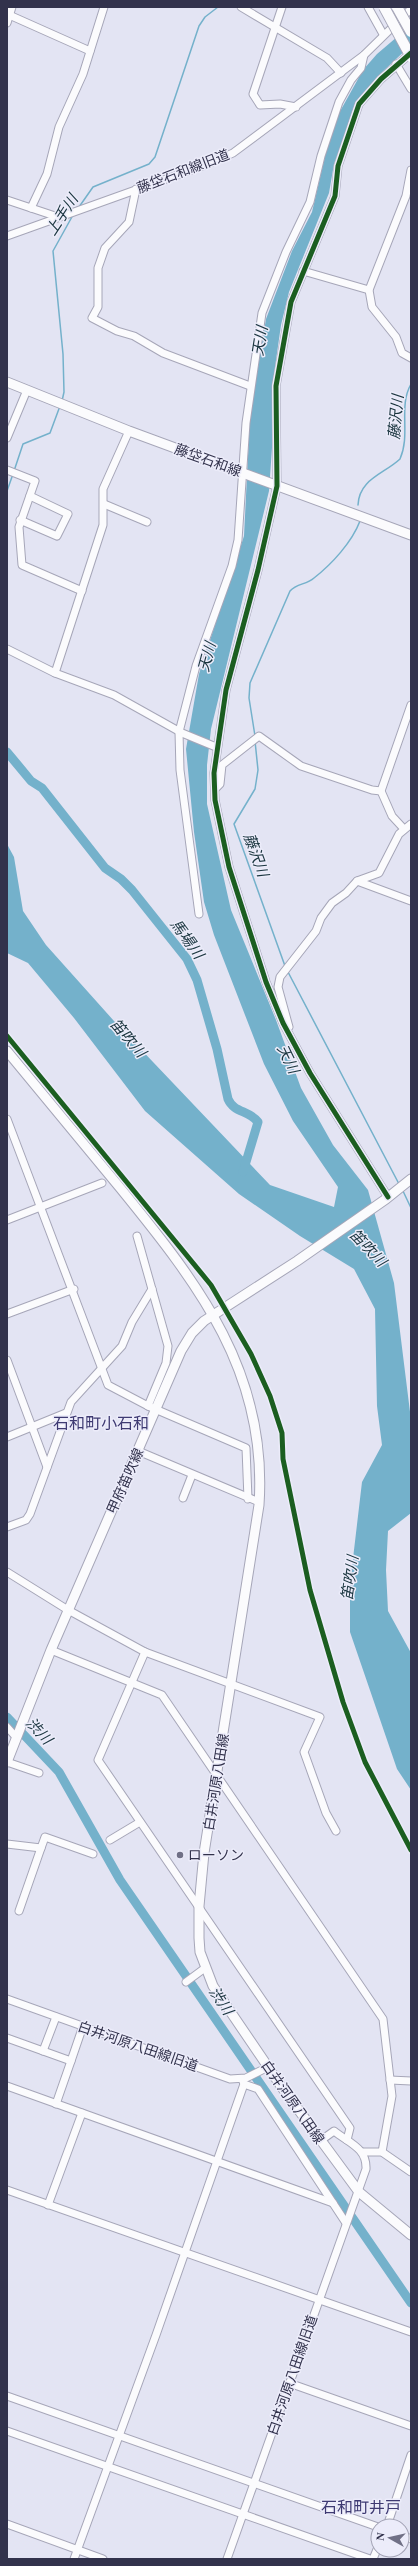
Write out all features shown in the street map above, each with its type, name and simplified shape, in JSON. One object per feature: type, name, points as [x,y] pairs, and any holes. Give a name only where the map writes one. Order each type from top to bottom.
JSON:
[{"type":"highway","points":[[384,7],[411,58]]},
{"type":"highway","points":[[397,7],[411,32]]},
{"type":"main road","name":"藤垈石和線","points":[[7,382],[129,431],[411,535]]},
{"type":"main road","name":"白井河原八田線","points":[[7,1051],[174,1254],[216,1312],[235,1360],[251,1408],[259,1462],[259,1502],[232,1683],[216,1774],[198,1906],[199,1938],[206,1968],[213,1986],[264,2070],[359,2192],[411,2235]]},
{"type":"main road","name":"甲府笛吹線","points":[[7,1762],[22,1719],[51,1650],[138,1451],[152,1408],[188,1338],[199,1325],[216,1312],[296,1261],[389,1197],[409,1181]]},
{"type":"street","points":[[7,23],[8,15],[12,7]]},
{"type":"street","points":[[31,208],[48,174],[59,127],[83,74],[104,7]]},
{"type":"street","points":[[241,7],[328,58],[341,73]]},
{"type":"street","points":[[282,7],[253,94],[260,105],[280,104],[296,107]]},
{"type":"street","points":[[368,7],[383,34]]},
{"type":"street","name":"藤垈石和線旧道","points":[[7,236],[208,164],[233,153],[364,55],[383,34],[411,9]]},
{"type":"street","points":[[8,15],[90,51]]},
{"type":"street","points":[[389,1197],[310,1073],[290,1036],[266,982],[240,905],[220,828],[215,789],[214,746],[226,690],[264,547],[276,485],[278,366],[291,302],[302,271],[335,196],[338,166],[359,104],[396,64],[411,53]]},
{"type":"street","points":[[199,914],[180,770],[180,732],[196,666],[232,566],[240,517],[250,386],[262,313],[286,252],[310,202],[322,150],[339,102],[351,80],[361,68],[364,55]]},
{"type":"street","points":[[396,64],[411,89]]},
{"type":"street","points":[[411,170],[406,196],[370,290],[372,307],[396,337],[402,353],[411,358]]},
{"type":"street","points":[[136,189],[129,222],[105,248],[98,268],[98,307],[92,318],[117,332],[134,336],[163,353],[250,386]]},
{"type":"street","points":[[7,200],[58,217]]},
{"type":"street","points":[[302,271],[370,290]]},
{"type":"street","points":[[7,438],[27,390]]},
{"type":"street","points":[[55,673],[103,525],[104,489],[129,431]]},
{"type":"street","points":[[11,472],[35,481],[20,520],[18,536],[22,565],[82,592]]},
{"type":"street","points":[[20,520],[57,536],[68,514],[30,496]]},
{"type":"street","points":[[104,504],[147,522]]},
{"type":"street","points":[[7,649],[55,673],[114,695],[180,732],[214,746]]},
{"type":"street","points":[[404,829],[392,816],[381,791],[411,704]]},
{"type":"street","points":[[215,789],[220,784],[222,765],[255,737],[265,738],[301,766],[372,790],[381,791]]},
{"type":"street","points":[[290,1036],[278,987],[283,974],[316,931],[321,918],[332,903],[346,893],[357,881],[379,873],[390,848],[404,829],[411,824]]},
{"type":"street","points":[[357,881],[411,901]]},
{"type":"street","points":[[7,1118],[74,1289],[102,1368],[112,1388],[152,1408],[246,1448],[248,1499]]},
{"type":"street","points":[[7,1220],[102,1183]]},
{"type":"street","points":[[137,1236],[168,1346],[166,1363],[152,1408]]},
{"type":"street","points":[[7,1314],[74,1289]]},
{"type":"street","points":[[7,1527],[26,1520],[30,1514],[71,1402],[122,1346],[132,1322],[152,1289]]},
{"type":"street","points":[[7,1360],[47,1467]]},
{"type":"street","points":[[7,1437],[66,1414]]},
{"type":"street","points":[[138,1451],[248,1499],[259,1502]]},
{"type":"street","points":[[183,1498],[192,1475]]},
{"type":"street","points":[[7,1572],[68,1610],[145,1652],[232,1683],[320,1717],[304,1752],[326,1813],[336,1831]]},
{"type":"street","points":[[51,1650],[132,1681],[162,1695],[383,2019],[392,2096],[382,2152]]},
{"type":"street","points":[[145,1652],[98,1760],[350,2128],[347,2140]]},
{"type":"street","points":[[7,1727],[16,1735]]},
{"type":"street","points":[[7,1762],[39,1772]]},
{"type":"street","points":[[110,1840],[140,1822]]},
{"type":"street","points":[[18,1911],[45,1837],[93,1854]]},
{"type":"street","points":[[7,1844],[41,1848]]},
{"type":"street","points":[[186,1982],[206,1968]]},
{"type":"street","name":"白井河原八田線旧道","points":[[7,1999],[230,2079],[244,2080],[264,2070]]},
{"type":"street","points":[[43,2051],[56,2017]]},
{"type":"street","points":[[56,2104],[83,2026]]},
{"type":"street","points":[[7,2038],[71,2061]]},
{"type":"street","points":[[74,2559],[185,2253],[244,2080],[258,2089],[333,2204],[347,2221]]},
{"type":"street","points":[[390,2080],[411,2081]]},
{"type":"street","points":[[7,2086],[333,2204]]},
{"type":"street","points":[[48,2205],[82,2113]]},
{"type":"street","points":[[320,2141],[334,2131],[363,2152],[382,2152],[411,2172]]},
{"type":"street","name":"白井河原八田線旧道","points":[[227,2559],[318,2300],[359,2192],[366,2169],[367,2159],[363,2152]]},
{"type":"street","points":[[7,2190],[411,2332]]},
{"type":"street","points":[[289,2383],[411,2426]]},
{"type":"street","points":[[7,2396],[370,2524]]},
{"type":"street","points":[[7,2431],[372,2559]]},
{"type":"street","points":[[390,2518],[411,2455]]},
{"type":"street","points":[[7,2524],[103,2559]]},
{"type":"water","points":[[411,25],[411,45],[377,77],[354,108],[334,164],[329,193],[289,292],[281,325],[273,381],[274,419],[269,491],[211,729],[207,765],[207,804],[231,910],[276,1020],[301,1088],[333,1145],[368,1190],[394,1283],[411,1420],[411,1513],[388,1531],[386,1570],[388,1611],[411,1653],[411,1790],[397,1769],[350,1632],[350,1584],[362,1482],[382,1445],[377,1406],[375,1309],[354,1269],[300,1236],[239,1194],[145,1111],[74,1018],[28,963],[7,953],[7,844],[14,857],[23,911],[46,945],[114,1021],[270,1185],[334,1207],[338,1187],[293,1121],[264,1064],[214,935],[204,902],[194,832],[186,749],[199,674],[244,536],[250,416],[266,319],[292,251],[312,212],[326,152],[338,115],[363,70],[377,54]]},
{"type":"waterway","name":"上手川","points":[[79,207],[93,187],[149,164],[155,157],[199,26],[205,17],[218,7]]},
{"type":"waterway","name":"上手川","points":[[62,401],[64,392],[63,354],[53,251],[73,215]]},
{"type":"waterway","name":"藤沢川","points":[[358,505],[359,496],[368,483],[400,459],[405,440],[405,402],[411,384]]},
{"type":"waterway","name":"上手川","points":[[14,471],[23,444],[50,433],[60,406]]},
{"type":"waterway","name":"上手川","points":[[7,491],[13,474]]},
{"type":"waterway","name":"藤沢川","points":[[255,736],[249,698],[250,683],[290,591],[293,588],[308,582],[328,566],[347,545],[360,521]]},
{"type":"waterway","name":"藤沢川","points":[[255,741],[258,770],[255,789],[234,824],[285,966]]},
{"type":"waterway","name":"馬場川","points":[[7,752],[31,781],[42,788],[105,868],[121,879],[132,890],[187,959],[197,980],[217,1049],[228,1099],[234,1107],[250,1115],[258,1122],[243,1172]]},
{"type":"waterway","name":"藤沢川","points":[[288,972],[399,1184]]},
{"type":"waterway","name":"藤沢川","points":[[403,1191],[411,1208]]},
{"type":"waterway","name":"渋川","points":[[7,1717],[59,1772],[120,1880],[411,2303]]},
{"type":"cycle path","points":[[388,1197],[310,1073],[283,1023],[266,982],[229,867],[215,800],[214,773],[226,690],[258,570],[277,486],[276,386],[291,302],[335,196],[338,166],[359,104],[381,79],[411,53]]},
{"type":"cycle path","points":[[7,1036],[211,1285],[251,1354],[270,1396],[282,1433],[283,1459],[310,1590],[343,1702],[365,1762],[411,1850]]},
{"type":"place","name":"ローソン","points":[[180,1855]]},
{"type":"district","name":"石和町小石和","points":[[101,1423]]},
{"type":"district","name":"石和町井戸","points":[[361,2507]]},
{"type":"water label","name":"天川","points":[[260,341]]},
{"type":"water label","name":"天川","points":[[207,657]]},
{"type":"water label","name":"笛吹川","points":[[128,1038]]},
{"type":"water label","name":"天川","points":[[288,1059]]},
{"type":"water label","name":"笛吹川","points":[[368,1248]]},
{"type":"water label","name":"笛吹川","points":[[350,1578]]}]
